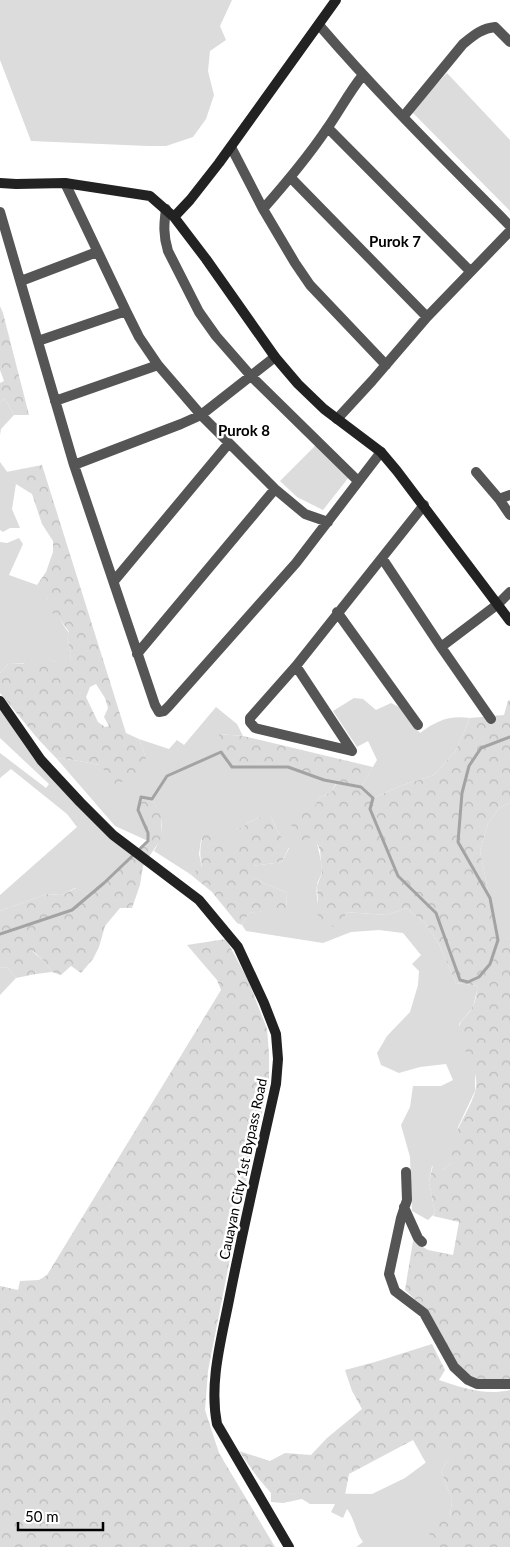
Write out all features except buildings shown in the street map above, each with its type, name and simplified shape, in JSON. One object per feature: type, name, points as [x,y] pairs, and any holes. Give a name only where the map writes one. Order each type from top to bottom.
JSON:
[{"type":"street","points":[[174,217],[232,147],[336,0]]},
{"type":"street","points":[[319,24],[363,75],[510,226]]},
{"type":"street","points":[[403,117],[463,44],[475,34],[484,29],[494,27],[510,42]]},
{"type":"street","points":[[263,209],[291,178],[328,128],[350,91],[363,75]]},
{"type":"street","points":[[328,128],[470,271]]},
{"type":"street","points":[[232,147],[263,209],[310,285],[386,365]]},
{"type":"street","points":[[291,178],[427,317]]},
{"type":"street","points":[[0,183],[65,182],[150,196],[166,209],[174,217],[275,357],[307,393],[381,452],[424,505],[510,620]]},
{"type":"street","points":[[65,182],[139,337],[158,365],[201,415],[275,489],[305,514],[328,522]]},
{"type":"street","points":[[166,209],[163,232],[165,241],[199,312],[216,336],[251,376],[358,481]]},
{"type":"street","points":[[0,212],[74,465],[137,654],[159,712],[164,711],[296,564],[381,452]]},
{"type":"street","points":[[337,418],[427,317],[510,230]]},
{"type":"street","points":[[21,281],[97,252]]},
{"type":"street","points":[[38,341],[126,311]]},
{"type":"street","points":[[74,465],[201,415],[275,357]]},
{"type":"street","points":[[55,401],[158,365]]},
{"type":"street","points":[[114,581],[230,442]]},
{"type":"street","points":[[476,472],[510,515]]},
{"type":"street","points":[[137,654],[275,489]]},
{"type":"street","points":[[499,499],[510,495]]},
{"type":"street","points":[[296,666],[352,751],[262,730],[252,725],[250,718],[296,666],[424,505]]},
{"type":"street","points":[[382,558],[491,719]]},
{"type":"street","points":[[441,647],[498,604],[510,592]]},
{"type":"street","points":[[338,612],[418,725]]},
{"type":"street","name":"Cauayan City 1st Bypass Road","points":[[0,701],[41,760],[113,835],[199,900],[238,947],[276,1034],[278,1059],[276,1084],[218,1357],[214,1407],[217,1424],[289,1547]]},
{"type":"street","points":[[406,1172],[407,1200],[401,1218],[389,1274],[395,1292],[424,1313],[454,1367],[468,1380],[477,1384],[510,1384]]},
{"type":"street","points":[[404,1207],[418,1238],[422,1242]]},
{"type":"green space","points":[[0,0],[232,0],[220,26],[226,40],[210,51],[208,71],[214,95],[206,119],[193,137],[166,146],[31,141],[0,60]]},
{"type":"green space","points":[[447,73],[510,140],[510,211],[411,111]]},
{"type":"green space","points":[[0,306],[29,415],[14,415],[5,399],[0,402],[0,383],[4,381],[0,370]]},
{"type":"green space","points":[[5,399],[14,415],[1,429],[0,435],[0,402]]},
{"type":"green space","points":[[316,445],[349,477],[323,510],[297,497],[280,481]]},
{"type":"green space","points":[[0,462],[16,484],[12,509],[20,528],[10,528],[3,532],[0,530]]},
{"type":"green space","points":[[42,465],[126,733],[139,739],[147,761],[140,777],[115,784],[100,765],[62,758],[57,759],[0,693],[0,673],[8,664],[23,664],[27,660],[33,660],[38,663],[39,659],[49,659],[56,662],[64,659],[70,661],[71,653],[67,637],[69,632],[58,616],[48,611],[48,599],[40,593],[37,585],[46,572],[53,552],[53,541],[42,524],[32,494],[16,484],[6,472]],"holes":[[[96,684],[105,698],[108,708],[104,717],[109,726],[105,727],[98,722],[86,697],[90,687]]]},
{"type":"green space","points":[[19,538],[23,544],[9,575],[37,585],[52,605],[69,633],[67,637],[71,653],[70,662],[56,662],[48,659],[38,663],[8,664],[0,673],[0,542],[7,543]]},
{"type":"green space","points":[[354,698],[363,699],[376,710],[391,703],[399,707],[420,733],[432,725],[449,718],[470,718],[455,752],[434,775],[400,786],[373,798],[361,787],[377,760],[368,741],[357,747],[333,711]]},
{"type":"green space","points":[[510,700],[510,803],[500,807],[488,823],[480,851],[498,939],[510,938],[510,1379],[479,1381],[454,1362],[422,1306],[405,1290],[413,1241],[428,1250],[453,1255],[459,1222],[433,1216],[435,1213],[429,1182],[433,1165],[443,1170],[452,1163],[452,1144],[475,1092],[475,1074],[459,1035],[459,1027],[473,1006],[478,986],[456,983],[439,944],[425,923],[406,908],[387,915],[345,912],[345,923],[334,927],[323,921],[315,912],[318,904],[317,886],[322,873],[320,850],[314,837],[299,841],[291,824],[295,812],[313,810],[319,798],[331,792],[337,783],[288,767],[232,767],[221,752],[219,734],[243,736],[373,767],[361,787],[373,798],[400,786],[434,775],[455,752],[470,718],[504,715]]},
{"type":"green space","points":[[216,707],[237,724],[243,736],[219,734],[259,768],[288,767],[337,782],[331,792],[319,798],[315,808],[314,826],[322,870],[317,887],[318,904],[345,912],[387,915],[406,908],[425,923],[439,944],[456,983],[478,986],[473,1007],[459,1024],[460,1036],[475,1070],[475,1091],[458,1127],[452,1163],[443,1170],[432,1166],[429,1182],[435,1213],[428,1220],[412,1211],[410,1157],[401,1125],[410,1107],[413,1086],[441,1086],[453,1080],[446,1064],[420,1067],[399,1073],[381,1065],[377,1053],[387,1036],[410,1012],[418,985],[419,971],[412,964],[421,955],[403,933],[379,930],[351,932],[323,943],[246,931],[242,925],[249,913],[286,908],[287,893],[253,878],[253,866],[282,862],[289,848],[271,817],[259,817],[236,830],[237,840],[223,843],[213,829],[201,840],[199,854],[202,868],[190,874],[154,851],[162,831],[162,825],[159,813],[152,799],[138,810],[148,833],[148,841],[115,826],[57,759],[62,758],[100,765],[147,761],[139,739],[169,749],[177,740],[184,745]]},
{"type":"green space","points":[[0,709],[134,855],[90,895],[75,888],[62,895],[47,894],[0,911],[0,895],[77,827],[67,814],[11,769],[0,778],[0,753],[46,788],[49,784],[0,738]]},
{"type":"green space","points":[[141,797],[152,799],[161,814],[162,837],[143,866],[140,885],[132,908],[120,908],[105,926],[99,947],[93,959],[81,973],[71,966],[61,975],[52,972],[33,951],[36,974],[16,978],[7,967],[0,968],[0,911],[47,894],[62,895],[76,888],[90,895],[148,841],[148,833],[138,810]]},
{"type":"green space","points":[[510,803],[510,938],[498,940],[480,851],[488,823],[500,807]]},
{"type":"green space","points":[[259,817],[271,817],[278,832],[289,847],[282,862],[253,866],[253,878],[287,893],[286,909],[249,913],[242,925],[237,923],[212,892],[190,874],[202,867],[200,848],[205,829],[213,828],[223,842],[236,840],[236,830]]},
{"type":"green space","points":[[226,939],[248,980],[267,1029],[269,1083],[240,1207],[208,1371],[205,1410],[219,1453],[275,1547],[0,1547],[0,1286],[18,1290],[20,1281],[39,1280],[47,1275],[221,990],[217,980],[187,945]]},
{"type":"green space","points":[[32,951],[44,961],[52,972],[36,974]]},
{"type":"green space","points":[[7,967],[16,978],[0,995],[0,968]]},
{"type":"green space","points":[[432,1344],[445,1370],[439,1380],[483,1392],[510,1390],[510,1547],[429,1547],[430,1521],[450,1517],[452,1500],[441,1471],[453,1452],[449,1447],[426,1463],[413,1440],[349,1474],[345,1495],[271,1493],[239,1451],[270,1461],[285,1453],[311,1455],[327,1438],[362,1409],[352,1391],[345,1370]]},
{"type":"green space","points":[[448,1446],[454,1451],[441,1471],[452,1500],[450,1517],[430,1547],[356,1547],[363,1542],[347,1509],[343,1518],[331,1512],[335,1504],[310,1504],[302,1499],[283,1503],[271,1502],[271,1493],[372,1494],[405,1478]]},
{"type":"waterway","points":[[0,934],[72,910],[104,883],[148,841],[148,833],[138,810],[141,797],[152,799],[167,776],[221,752],[232,767],[288,767],[324,780],[361,787],[373,798],[370,809],[398,876],[436,913],[460,980],[468,982],[479,977],[490,964],[498,940],[490,898],[458,842],[462,793],[469,766],[481,748],[510,737]]},
{"type":"district","name":"Purok 7","points":[[395,242]]},
{"type":"district","name":"Purok 8","points":[[244,431]]}]
